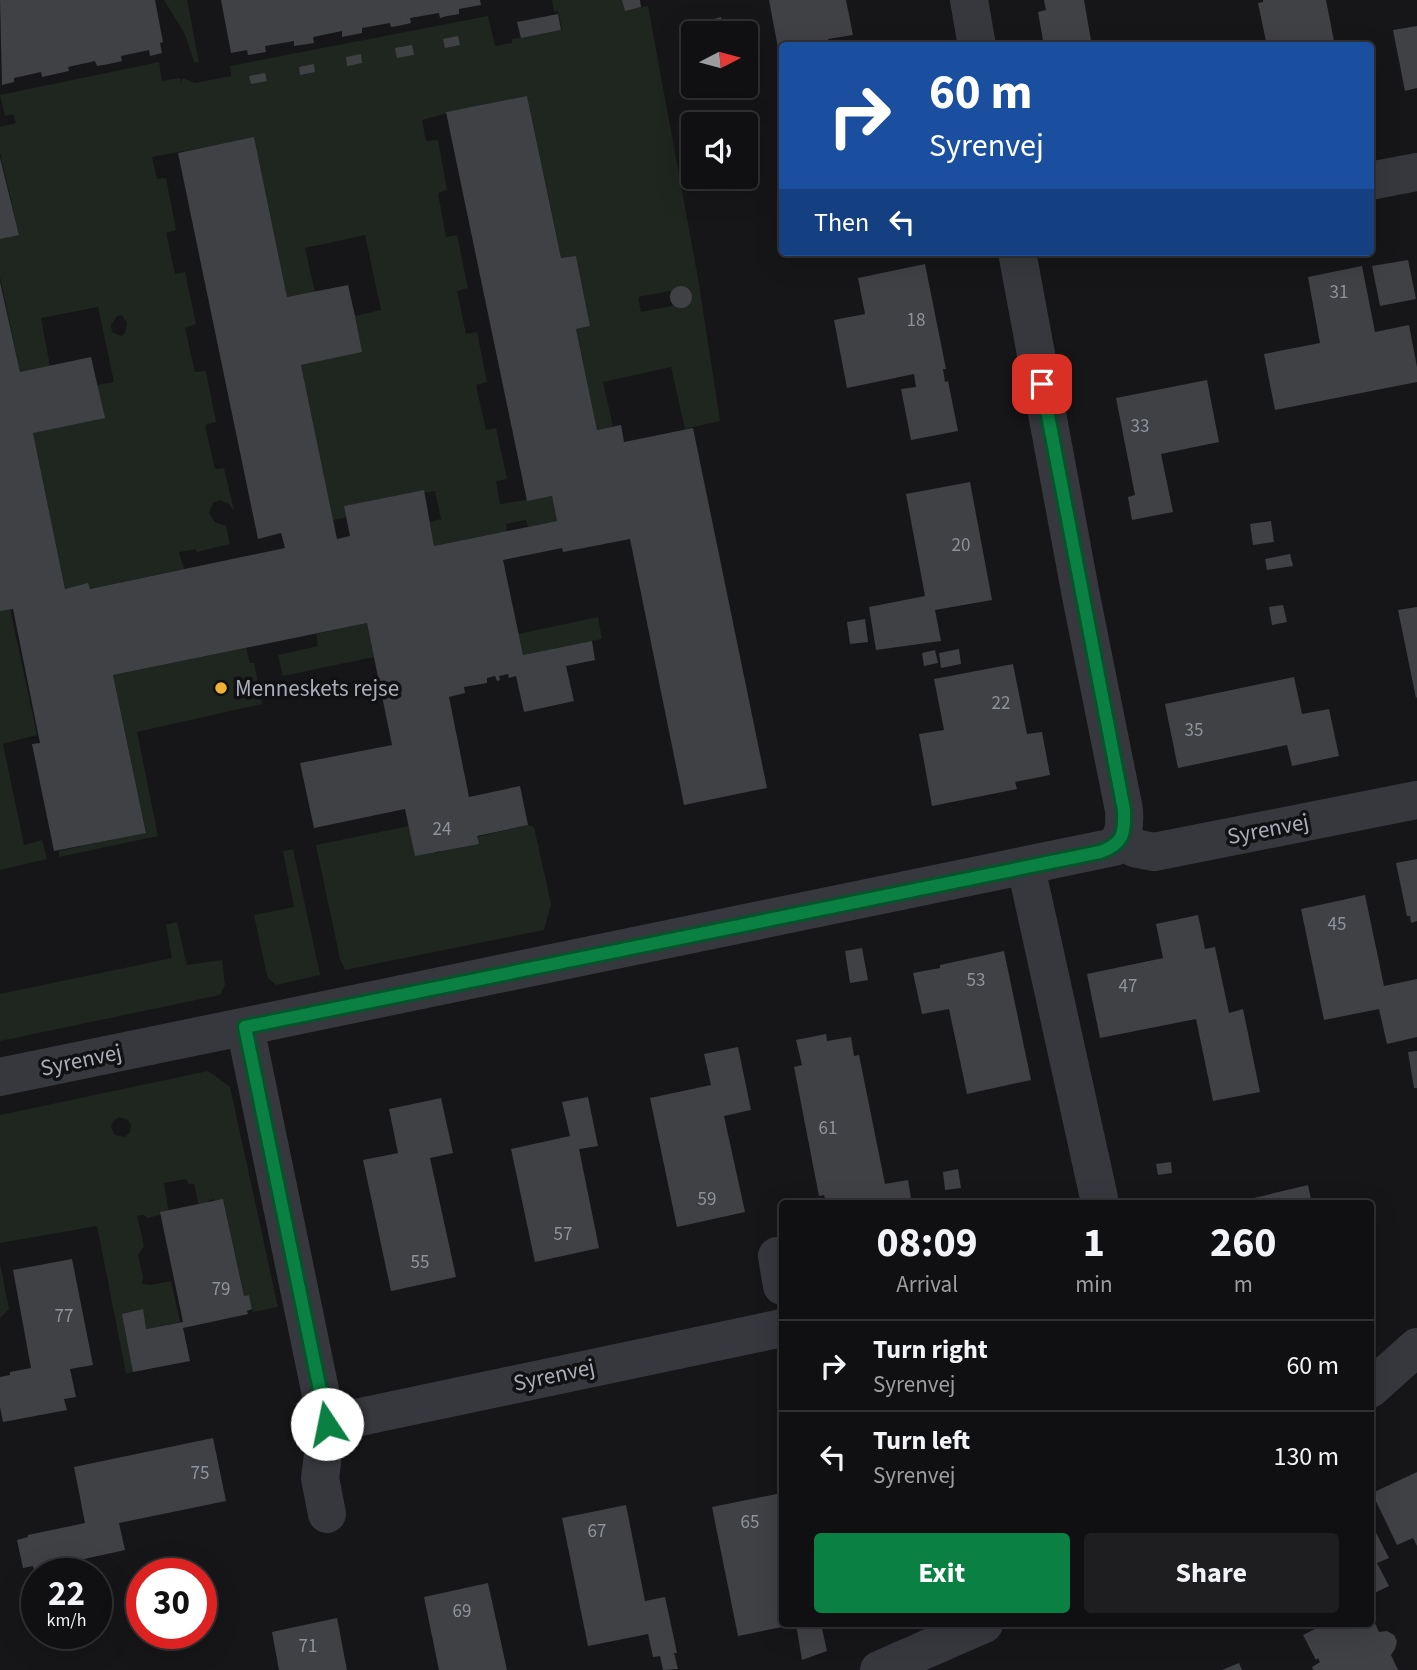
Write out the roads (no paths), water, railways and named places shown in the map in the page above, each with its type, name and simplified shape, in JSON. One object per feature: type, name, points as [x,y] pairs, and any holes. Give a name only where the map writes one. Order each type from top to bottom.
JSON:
[{"type":"street","points":[[969,0],[976,42]]},
{"type":"street","points":[[1374,180],[1417,172]]},
{"type":"street","points":[[1018,256],[1124,810],[1122,838]]},
{"type":"street","name":"Syrenvej","points":[[0,1077],[1100,852],[1114,847],[1122,838],[1134,848],[1154,852],[1417,800]]},
{"type":"street","points":[[1026,867],[1099,1198]]},
{"type":"street","points":[[245,1027],[327,1424],[320,1478],[327,1514]]},
{"type":"street","name":"Syrenvej","points":[[327,1424],[779,1329]]},
{"type":"street","points":[[1374,1386],[1417,1346]]},
{"type":"street","points":[[879,1670],[978,1627]]},
{"type":"place","name":"Menneskets rejse","points":[[221,688]]}]
